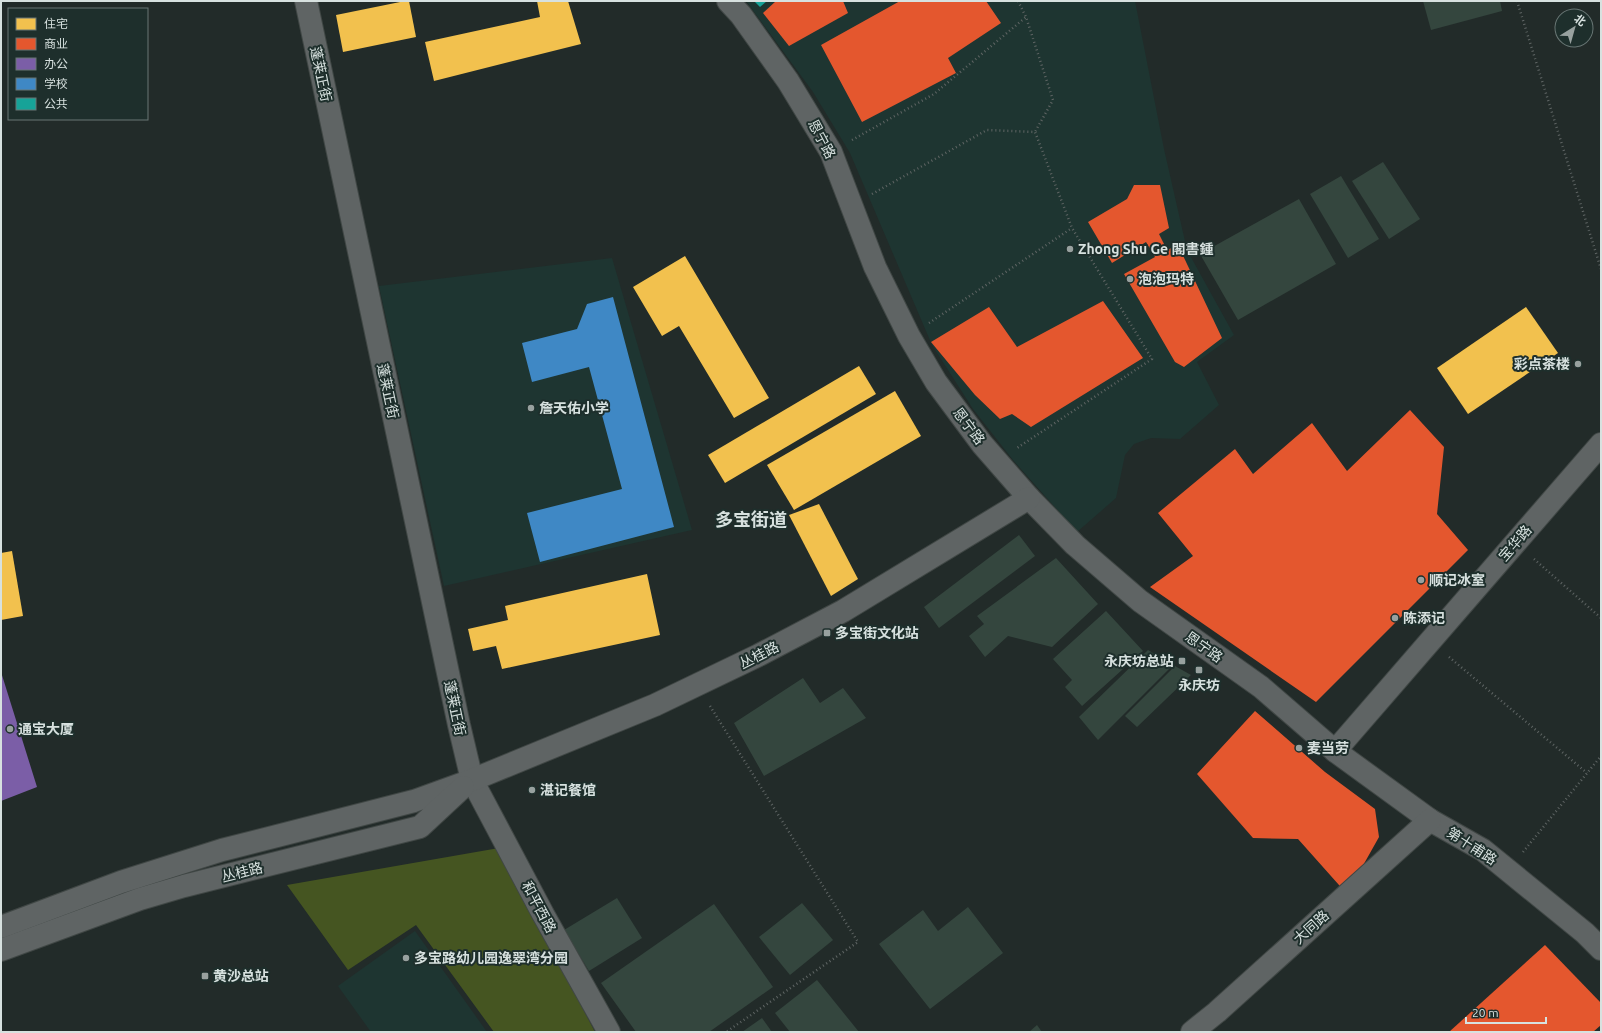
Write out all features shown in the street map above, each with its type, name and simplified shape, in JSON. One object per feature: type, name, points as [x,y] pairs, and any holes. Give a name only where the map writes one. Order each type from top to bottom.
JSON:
[{"type":"street","name":"蓬莱正街","points":[[306,1],[459,725],[472,780]]},
{"type":"street","name":"恩宁路","points":[[728,1],[741,15],[788,81],[831,152],[875,267],[909,336],[936,382],[982,444],[1029,498],[1075,545],[1140,601],[1261,687],[1335,751]]},
{"type":"street","name":"宝华路","points":[[1335,751],[1601,444]]},
{"type":"street","name":"丛桂路","points":[[1,926],[121,882],[222,850],[414,801],[472,780],[655,705],[759,656],[843,611],[1029,498]]},
{"type":"street","name":"第十甫路","points":[[1335,751],[1430,820],[1483,850],[1585,933],[1601,949]]},
{"type":"street","name":"丛桂路","points":[[1,950],[140,899],[184,886],[420,828],[472,780]]},
{"type":"street","name":"和平西路","points":[[472,780],[547,920],[610,1032]]},
{"type":"street","name":"大同路","points":[[1192,1032],[1217,1012],[1430,820]]},
{"type":"street","points":[[170,867],[232,874]]},
{"type":"path","points":[[1018,1],[1026,17],[1053,100],[1034,132]]},
{"type":"path","points":[[1516,1],[1601,269]]},
{"type":"path","points":[[831,152],[934,94],[1026,17]]},
{"type":"path","points":[[851,206],[987,130],[1034,132]]},
{"type":"path","points":[[997,461],[1152,359],[1072,228],[1034,132]]},
{"type":"path","points":[[909,336],[1072,228]]},
{"type":"path","points":[[1515,543],[1601,618]]},
{"type":"path","points":[[1430,641],[1587,773]]},
{"type":"path","points":[[697,685],[858,942],[726,1032]]},
{"type":"path","points":[[1508,871],[1601,756]]},
{"type":"shaded area","points":[[746,1],[1135,1],[1164,149],[1187,250],[1234,335],[1197,362],[1219,405],[1180,439],[1151,438],[1134,444],[1125,455],[1116,498],[1077,532],[1013,460],[973,409],[932,345],[850,153],[813,92]]},
{"type":"shaded area","name":"詹天佑小学","points":[[612,258],[692,530],[444,586],[379,286]]},
{"type":"shaded area","name":"多宝路幼儿园逸翠湾分园","points":[[415,931],[487,1032],[371,1032],[338,986]]},
{"type":"green space","points":[[499,848],[595,1032],[494,1032],[416,925],[348,970],[287,885]]},
{"type":"building: 住宅","points":[[409,1],[416,37],[343,52],[336,15]]},
{"type":"building: 住宅","points":[[537,1],[568,1],[581,44],[434,81],[425,42],[540,17]]},
{"type":"building: 住宅","points":[[685,256],[769,398],[734,418],[679,326],[662,336],[633,287]]},
{"type":"building: 住宅","points":[[1526,307],[1558,353],[1468,414],[1437,368]]},
{"type":"building: 住宅","points":[[859,366],[876,394],[725,483],[708,455]]},
{"type":"building: 住宅","points":[[895,391],[921,436],[794,510],[767,465]]},
{"type":"building: 住宅","points":[[819,504],[858,579],[831,596],[789,515]]},
{"type":"building: 住宅","points":[[12,551],[23,616],[1,620],[1,553]]},
{"type":"building: 住宅","points":[[647,574],[660,635],[502,669],[496,646],[473,651],[468,629],[508,620],[505,606]]},
{"type":"building: 商业","points":[[776,1],[843,1],[848,13],[789,46],[763,13]]},
{"type":"building: 商业","points":[[900,1],[986,1],[1001,23],[948,58],[956,73],[862,122],[821,45]]},
{"type":"building: 商业","points":[[1134,185],[1160,185],[1169,228],[1159,234],[1167,250],[1178,245],[1222,338],[1184,367],[1175,362],[1124,274],[1155,257],[1146,242],[1112,263],[1088,222],[1127,199]]},
{"type":"building: 商业","points":[[1103,301],[1143,358],[1031,427],[1012,414],[1000,419],[975,395],[931,342],[989,307],[1017,347]]},
{"type":"building: 商业","points":[[1410,410],[1444,447],[1437,514],[1468,550],[1316,702],[1150,587],[1193,556],[1158,513],[1235,449],[1253,474],[1312,423],[1347,471]]},
{"type":"building: 商业","points":[[1255,711],[1325,772],[1375,809],[1379,837],[1347,894],[1298,839],[1253,838],[1197,774]]},
{"type":"building: 商业","points":[[1545,945],[1601,1003],[1601,1025],[1593,1032],[1449,1032]]},
{"type":"building: 办公","name":"通宝大厦","points":[[1,672],[37,787],[1,801]]},
{"type":"building: 学校","points":[[613,297],[674,527],[540,562],[527,513],[622,489],[589,367],[532,382],[522,343],[577,329],[587,304]]},
{"type":"building: 公共","points":[[754,1],[767,1],[760,7]]},
{"type":"building: 其他","points":[[1423,1],[1500,1],[1502,11],[1431,30]]},
{"type":"building: 其他","points":[[1383,162],[1420,219],[1389,239],[1352,181]]},
{"type":"building: 其他","points":[[1341,176],[1379,239],[1348,258],[1310,194]]},
{"type":"building: 其他","points":[[1299,199],[1336,264],[1238,320],[1200,254]]},
{"type":"building: 其他","points":[[1019,535],[1035,556],[939,628],[924,607]]},
{"type":"building: 其他","points":[[1056,558],[1098,604],[1052,647],[1008,636],[985,657],[969,636],[984,624],[977,616]]},
{"type":"building: 其他","points":[[1106,611],[1143,651],[1082,706],[1065,687],[1072,680],[1053,659]]},
{"type":"building: 其他","points":[[1148,650],[1173,665],[1098,740],[1079,717]]},
{"type":"building: 其他","points":[[1175,666],[1191,675],[1137,727],[1125,716]]},
{"type":"building: 其他","points":[[803,678],[820,703],[843,688],[866,718],[764,776],[734,723]]},
{"type":"building: 其他","points":[[617,898],[642,938],[589,971],[564,930]]},
{"type":"building: 其他","points":[[802,903],[833,940],[790,975],[759,937]]},
{"type":"building: 其他","points":[[714,904],[773,987],[709,1032],[636,1032],[601,983]]},
{"type":"building: 其他","points":[[968,907],[1003,953],[930,1009],[879,944],[923,910],[938,931]]},
{"type":"building: 其他","points":[[817,980],[859,1032],[790,1032],[775,1013]]},
{"type":"building: 其他","points":[[762,1018],[772,1032],[742,1032]]},
{"type":"building: 其他","points":[[1037,1025],[1042,1032],[1029,1032]]},
{"type":"place","name":"Zhong Shu Ge 閣書鍾","points":[[1070,249]]},
{"type":"place","name":"泡泡玛特","points":[[1130,279]]},
{"type":"place","name":"彩点茶楼","points":[[1578,364]]},
{"type":"place","name":"詹天佑小学","points":[[531,408]]},
{"type":"place","name":"顺记冰室","points":[[1421,580]]},
{"type":"place","name":"陈添记","points":[[1395,618]]},
{"type":"place","name":"多宝街文化站","points":[[827,633]]},
{"type":"place","name":"永庆坊总站","points":[[1182,661]]},
{"type":"place","name":"永庆坊","points":[[1199,670]]},
{"type":"place","name":"通宝大厦","points":[[10,729]]},
{"type":"place","name":"麦当劳","points":[[1299,748]]},
{"type":"place","name":"湛记餐馆","points":[[532,790]]},
{"type":"place","name":"多宝路幼儿园逸翠湾分园","points":[[406,958]]},
{"type":"place","name":"黄沙总站","points":[[205,976]]},
{"type":"district","name":"多宝街道","points":[[751,520]]}]
